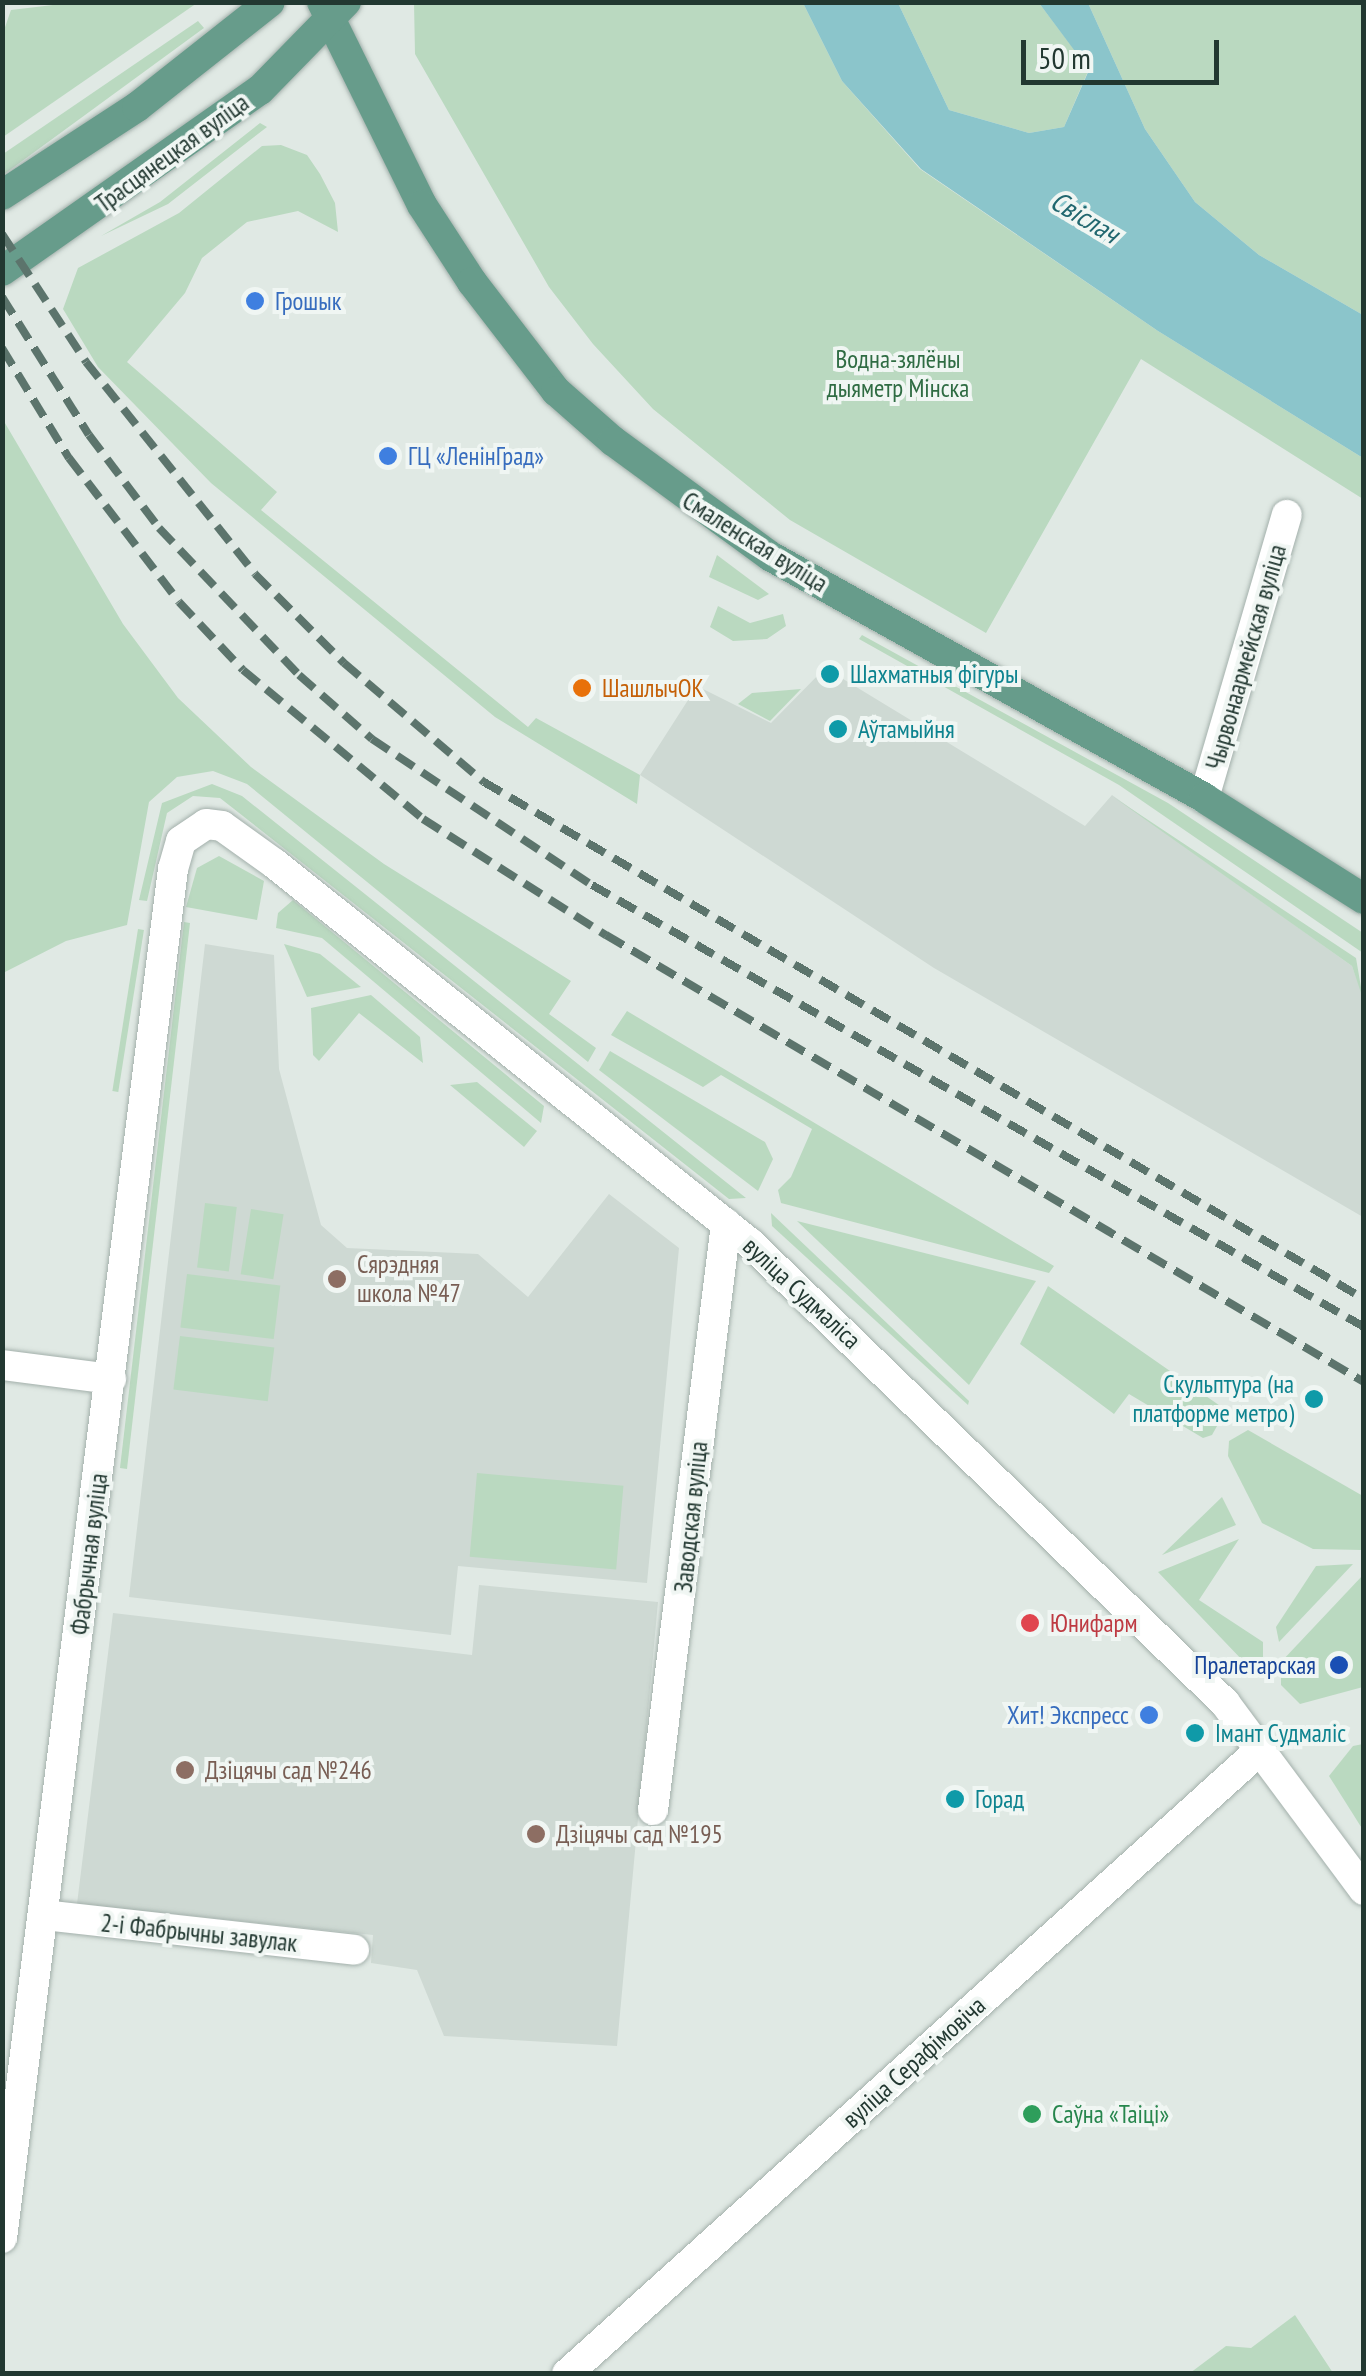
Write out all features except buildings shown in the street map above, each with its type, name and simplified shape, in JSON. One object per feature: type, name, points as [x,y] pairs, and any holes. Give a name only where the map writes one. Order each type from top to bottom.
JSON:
[{"type":"main road","points":[[2,195],[137,107],[270,2]]},
{"type":"main road","name":"Трасцянецкая вуліца","points":[[2,270],[260,90],[333,9]]},
{"type":"main road","name":"Смаленская вуліца","points":[[333,9],[422,205],[500,322],[556,391],[683,498],[770,556],[1204,798],[1364,900]]},
{"type":"street","name":"Чырвонаармейская вуліца","points":[[1204,798],[1287,515]]},
{"type":"street","name":"вуліца Судмаліса","points":[[173,869],[182,840],[193,830],[222,826],[241,838],[726,1224],[1093,1569],[1224,1703],[1364,1890]]},
{"type":"street","name":"Фабрычная вуліца","points":[[2,2238],[173,869]]},
{"type":"street","name":"Заводская вуліца","points":[[653,1810],[726,1224]]},
{"type":"street","points":[[2,1365],[111,1379]]},
{"type":"street","name":"вуліца Серафімовіча","points":[[587,2367],[1260,1750]]},
{"type":"street","name":"2-і Фабрычны завулак","points":[[44,1915],[354,1950]]},
{"type":"shaded area","points":[[825,668],[1085,826],[1112,795],[1352,966],[1364,999],[1363,1217],[934,968],[640,775],[697,686],[771,723]]},
{"type":"shaded area","name":"Сярэдняя школа №47","points":[[205,944],[274,955],[279,1069],[321,1225],[347,1248],[478,1254],[528,1297],[609,1194],[679,1248],[647,1583],[458,1566],[451,1635],[129,1597]]},
{"type":"shaded area","points":[[479,1585],[658,1602],[617,2046],[444,2036],[417,1970],[371,1963],[373,1935],[77,1904],[113,1613],[472,1655]]},
{"type":"green space","points":[[78,2],[197,3],[3,137],[3,33],[11,10]]},
{"type":"green space","name":"Водна-зялёны дыяметр Мінска","points":[[414,3],[803,3],[842,81],[920,169],[1158,331],[1363,458],[1363,499],[1141,359],[986,633],[790,520],[653,409],[593,344],[549,287],[415,54]]},
{"type":"green space","points":[[898,3],[1039,3],[1089,69],[1064,127],[1029,133],[949,110]]},
{"type":"green space","points":[[1088,3],[1363,3],[1363,315],[1259,255],[1195,202],[1145,129]]},
{"type":"green space","points":[[198,21],[204,28],[3,175],[3,154]]},
{"type":"green space","points":[[260,123],[267,127],[168,204],[101,236],[160,202]]},
{"type":"green space","points":[[281,145],[307,155],[320,174],[335,203],[338,232],[298,211],[247,222],[202,258],[185,293],[127,362],[277,492],[261,510],[528,727],[536,718],[640,775],[637,804],[495,717],[211,483],[98,367],[63,309],[78,268],[179,213],[262,146]]},
{"type":"green space","points":[[2,418],[123,624],[178,698],[251,767],[384,864],[571,981],[549,1014],[596,1048],[588,1062],[247,784],[213,771],[177,777],[149,802],[127,925],[66,941],[3,973]]},
{"type":"green space","points":[[717,555],[769,594],[758,600],[709,577]]},
{"type":"green space","points":[[718,606],[750,623],[783,614],[786,626],[767,639],[733,641],[710,627]]},
{"type":"green space","points":[[862,635],[1168,803],[1363,933],[1363,953],[1119,785],[859,639]]},
{"type":"green space","points":[[801,689],[770,721],[738,704],[752,693]]},
{"type":"green space","points":[[212,784],[242,796],[746,1198],[729,1199],[220,798],[193,796],[167,813],[147,901],[139,900],[162,803]]},
{"type":"green space","points":[[1112,796],[1356,958],[1363,999],[1352,966]]},
{"type":"green space","points":[[219,856],[264,881],[257,920],[186,907],[197,868]]},
{"type":"green space","points":[[293,900],[544,1106],[541,1123],[322,938],[276,928],[278,913]]},
{"type":"green space","points":[[184,922],[190,923],[127,1469],[120,1468]]},
{"type":"green space","points":[[138,929],[144,930],[118,1092],[112,1091]]},
{"type":"green space","points":[[284,944],[320,954],[361,987],[307,997]]},
{"type":"green space","points":[[371,995],[420,1037],[423,1063],[359,1013],[319,1061],[313,1055],[311,1008]]},
{"type":"green space","points":[[627,1011],[1054,1266],[1049,1273],[781,1203],[778,1190],[791,1177],[812,1129],[721,1075],[703,1087],[611,1035]]},
{"type":"green space","points":[[610,1051],[765,1142],[773,1159],[758,1191],[599,1070]]},
{"type":"green space","points":[[477,1082],[537,1131],[524,1147],[450,1085]]},
{"type":"green space","points":[[205,1203],[237,1207],[229,1271],[197,1268]]},
{"type":"green space","points":[[251,1209],[284,1214],[273,1279],[241,1274]]},
{"type":"green space","points":[[771,1213],[969,1401],[968,1405],[772,1226]]},
{"type":"green space","points":[[797,1221],[1036,1281],[969,1385]]},
{"type":"green space","points":[[187,1274],[280,1285],[274,1339],[180,1328]]},
{"type":"green space","points":[[1048,1286],[1226,1410],[1212,1435],[1203,1438],[1129,1394],[1114,1414],[1020,1344]]},
{"type":"green space","points":[[180,1336],[274,1348],[268,1401],[173,1390]]},
{"type":"green space","points":[[1248,1430],[1363,1496],[1362,1550],[1313,1549],[1262,1523],[1228,1456],[1229,1441]]},
{"type":"green space","points":[[477,1473],[623,1486],[616,1569],[470,1557]]},
{"type":"green space","points":[[1222,1497],[1236,1525],[1162,1555]]},
{"type":"green space","points":[[1239,1539],[1199,1600],[1263,1642],[1263,1657],[1254,1664],[1245,1663],[1158,1572]]},
{"type":"green space","points":[[1353,1564],[1279,1642],[1276,1627],[1316,1566]]},
{"type":"green space","points":[[1363,1575],[1363,1687],[1300,1704],[1281,1685],[1281,1662]]},
{"type":"green space","points":[[1364,1744],[1363,1830],[1329,1776],[1353,1746]]},
{"type":"green space","points":[[1295,2315],[1333,2373],[1190,2373],[1226,2346],[1251,2348]]},
{"type":"water","name":"Свіслач","points":[[803,3],[898,3],[949,110],[1029,133],[1064,127],[1089,70],[1039,3],[1088,3],[1145,129],[1195,202],[1259,255],[1363,315],[1363,458],[1158,331],[921,169],[842,81]]},
{"type":"railway","points":[[2,234],[86,362],[255,574],[344,663],[484,782],[1364,1299]]},
{"type":"railway","points":[[2,297],[89,435],[159,528],[299,675],[372,739],[592,885],[1364,1327]]},
{"type":"railway","points":[[2,348],[69,458],[179,602],[243,670],[423,819],[606,935],[1364,1382]]},
{"type":"place","name":"Грошык","points":[[255,301]]},
{"type":"place","name":"ГЦ «ЛенінГрад»","points":[[388,456]]},
{"type":"place","name":"Шахматныя фігуры","points":[[830,674]]},
{"type":"place","name":"ШашлычОК","points":[[582,688]]},
{"type":"place","name":"Аўтамыйня","points":[[838,729]]},
{"type":"place","name":"Сярэдняя школа №47","points":[[337,1279]]},
{"type":"place","name":"Скульптура (на платформе метро)","points":[[1314,1399]]},
{"type":"place","name":"Юнифарм","points":[[1030,1623]]},
{"type":"place","name":"Пралетарская","points":[[1339,1665]]},
{"type":"place","name":"Хит! Экспресс","points":[[1149,1715]]},
{"type":"place","name":"Імант Судмаліс","points":[[1195,1733]]},
{"type":"place","name":"Дзіцячы сад №246","points":[[185,1770]]},
{"type":"place","name":"Горад","points":[[955,1799]]},
{"type":"place","name":"Дзіцячы сад №195","points":[[536,1834]]},
{"type":"place","name":"Саўна «Таіці»","points":[[1032,2114]]}]
